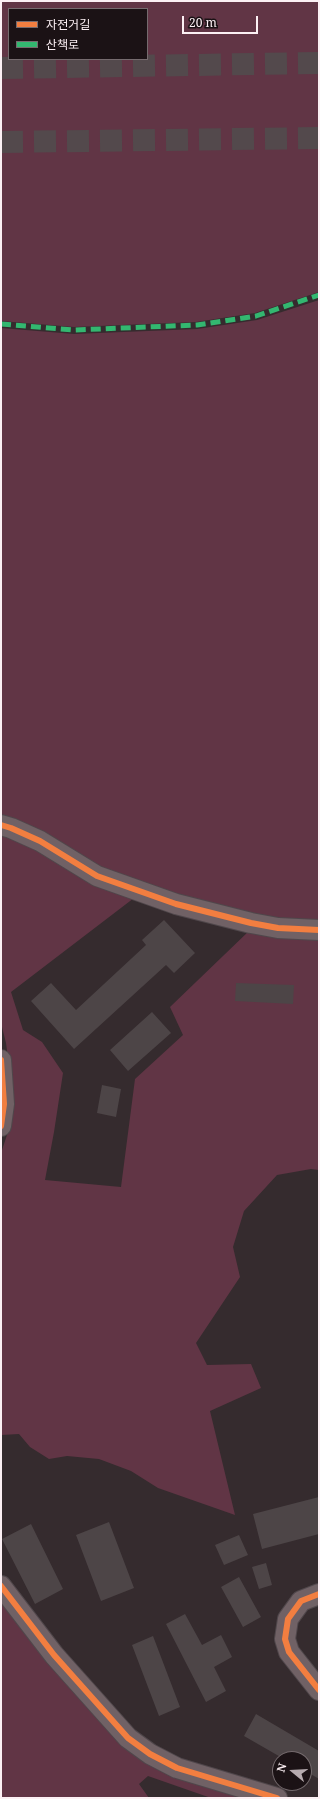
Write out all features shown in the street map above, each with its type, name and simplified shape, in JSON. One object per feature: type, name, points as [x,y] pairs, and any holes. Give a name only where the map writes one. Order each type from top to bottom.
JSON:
[{"type":"street","points":[[1,825],[40,841],[97,876],[176,904],[251,923],[278,928],[319,930]]},
{"type":"street","points":[[1,1060],[4,1104],[1,1126]]},
{"type":"street","points":[[1,1586],[54,1655],[128,1738],[150,1754],[177,1768],[277,1798]]},
{"type":"street","points":[[319,1594],[301,1601],[288,1619],[285,1639],[289,1652],[319,1690]]},
{"type":"shaded area","points":[[1,1],[319,1],[319,292],[255,313],[196,322],[74,327],[1,321]]},
{"type":"shaded area","points":[[319,300],[319,923],[279,921],[178,898],[99,870],[1,818],[1,328],[74,334],[197,329],[257,320]]},
{"type":"shaded area","points":[[1,833],[134,898],[11,992],[23,1030],[42,1042],[63,1073],[45,1180],[121,1187],[135,1079],[183,1035],[170,1007],[250,930],[319,938],[319,1170],[311,1169],[277,1175],[244,1211],[233,1247],[240,1277],[196,1343],[207,1365],[251,1364],[261,1388],[210,1411],[235,1515],[158,1488],[131,1471],[99,1459],[67,1456],[49,1459],[30,1447],[19,1434],[1,1435],[1,1153],[8,1132],[10,1073],[6,1043],[1,1023]]},
{"type":"shaded area","points":[[1,1598],[98,1716],[254,1798],[211,1798],[148,1776],[139,1784],[149,1798],[1,1798]]},
{"type":"building","points":[[164,920],[195,953],[174,973],[166,965],[74,1049],[31,1001],[51,983],[76,1010],[146,945],[142,940]]},
{"type":"building","points":[[236,983],[294,985],[293,1004],[235,1001]]},
{"type":"building","points":[[152,1012],[171,1033],[128,1071],[110,1050]]},
{"type":"building","points":[[102,1085],[121,1089],[116,1117],[97,1113]]},
{"type":"building","points":[[319,1497],[319,1534],[262,1549],[253,1514]]},
{"type":"building","points":[[109,1522],[134,1588],[101,1601],[76,1535]]},
{"type":"building","points":[[31,1524],[63,1589],[35,1604],[2,1539]]},
{"type":"building","points":[[239,1535],[248,1555],[224,1565],[215,1545]]},
{"type":"building","points":[[266,1563],[272,1585],[259,1589],[252,1567]]},
{"type":"building","points":[[239,1577],[261,1617],[243,1627],[221,1587]]},
{"type":"building","points":[[185,1614],[202,1645],[221,1635],[232,1657],[214,1667],[226,1691],[206,1702],[166,1624]]},
{"type":"building","points":[[153,1636],[180,1707],[159,1716],[132,1645]]},
{"type":"building","points":[[256,1714],[319,1751],[319,1779],[312,1775],[312,1751],[272,1752],[244,1736]]},
{"type":"tunnel","points":[[1,68],[319,63]]},
{"type":"tunnel","points":[[1,142],[319,138]]},
{"type":"marked path","points":[[1,324],[73,330],[197,325],[256,316],[319,295]]},
{"type":"cycle path","points":[[1,825],[40,841],[97,876],[176,904],[251,923],[278,928],[319,930]]},
{"type":"cycle path","points":[[1,1060],[4,1104],[1,1126]]},
{"type":"cycle path","points":[[1,1586],[54,1655],[128,1738],[150,1754],[177,1768],[277,1798]]},
{"type":"cycle path","points":[[319,1594],[301,1601],[288,1619],[285,1639],[289,1652],[319,1690]]}]
